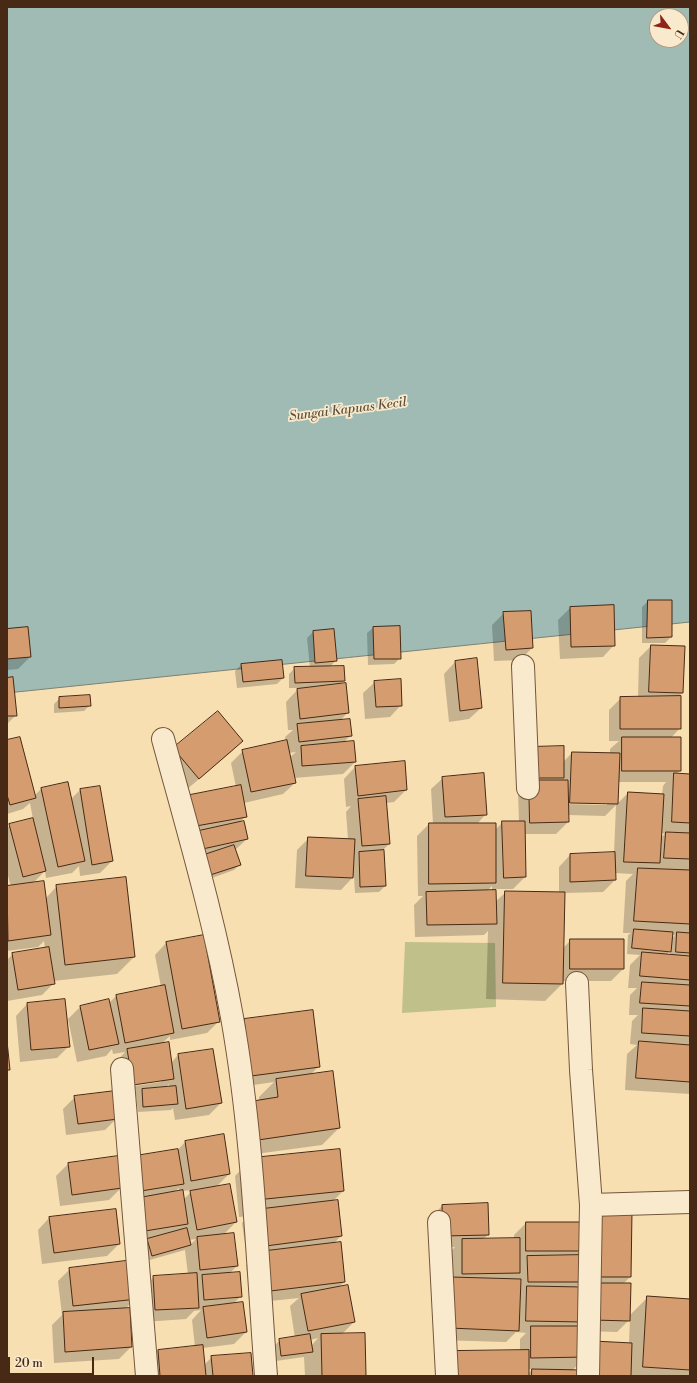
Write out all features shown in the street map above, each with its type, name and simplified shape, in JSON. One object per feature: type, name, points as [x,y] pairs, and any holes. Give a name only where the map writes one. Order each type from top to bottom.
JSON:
[{"type":"street","points":[[522,666],[528,788]]},
{"type":"street","points":[[163,739],[212,918],[232,1018],[247,1127],[266,1376]]},
{"type":"street","points":[[577,983],[581,1070],[591,1205],[588,1376]]},
{"type":"street","points":[[122,1069],[147,1376]]},
{"type":"street","points":[[591,1205],[690,1202]]},
{"type":"street","points":[[439,1222],[447,1376]]},
{"type":"green space","points":[[405,942],[495,943],[496,1007],[402,1013]]},
{"type":"water","name":"Sungai Kapuas Kecil","points":[[7,7],[690,7],[690,622],[7,693]]},
{"type":"building","points":[[648,600],[672,600],[672,637],[647,638]]},
{"type":"building","points":[[614,605],[615,646],[571,647],[570,607]]},
{"type":"building","points":[[531,611],[533,648],[506,650],[503,612]]},
{"type":"building","points":[[400,626],[401,659],[374,659],[373,627]]},
{"type":"building","points":[[28,627],[31,657],[7,659],[7,629]]},
{"type":"building","points":[[334,629],[337,661],[315,663],[313,631]]},
{"type":"building","points":[[651,645],[685,646],[683,693],[649,692]]},
{"type":"building","points":[[477,658],[482,708],[460,711],[455,661]]},
{"type":"building","points":[[282,660],[284,678],[243,682],[241,664]]},
{"type":"building","points":[[344,666],[345,681],[295,683],[294,667]]},
{"type":"building","points":[[13,677],[17,716],[7,716],[7,678]]},
{"type":"building","points":[[401,679],[402,706],[376,707],[374,681]]},
{"type":"building","points":[[346,683],[349,713],[300,719],[297,689]]},
{"type":"building","points":[[90,695],[91,706],[59,708],[59,697]]},
{"type":"building","points":[[681,696],[681,729],[620,729],[620,697]]},
{"type":"building","points":[[218,711],[243,741],[199,779],[173,748]]},
{"type":"building","points":[[350,719],[352,736],[299,742],[297,724]]},
{"type":"building","points":[[20,737],[36,798],[10,805],[7,795],[7,740]]},
{"type":"building","points":[[622,737],[681,737],[681,771],[622,771]]},
{"type":"building","points":[[287,740],[296,783],[251,792],[242,750]]},
{"type":"building","points":[[354,741],[356,762],[302,766],[301,746]]},
{"type":"building","points":[[564,746],[564,778],[531,778],[530,747]]},
{"type":"building","points":[[572,752],[620,753],[618,804],[570,803]]},
{"type":"building","points":[[405,761],[407,790],[358,796],[355,766]]},
{"type":"building","points":[[484,773],[487,815],[445,817],[442,777]]},
{"type":"building","points":[[674,773],[690,774],[690,823],[672,822]]},
{"type":"building","points":[[529,780],[568,780],[569,822],[530,823]]},
{"type":"building","points":[[68,782],[85,861],[58,867],[41,788]]},
{"type":"building","points":[[241,785],[247,817],[196,826],[190,795]]},
{"type":"building","points":[[100,786],[113,861],[92,865],[80,789]]},
{"type":"building","points":[[628,792],[664,794],[660,863],[624,862]]},
{"type":"building","points":[[386,796],[390,844],[362,846],[358,799]]},
{"type":"building","points":[[33,818],[46,871],[23,877],[9,824]]},
{"type":"building","points":[[244,821],[248,839],[198,850],[194,832]]},
{"type":"building","points":[[502,821],[525,821],[526,877],[504,878]]},
{"type":"building","points":[[429,823],[496,823],[496,883],[429,884]]},
{"type":"building","points":[[666,832],[690,833],[690,859],[664,858]]},
{"type":"building","points":[[308,837],[355,839],[353,878],[306,876]]},
{"type":"building","points":[[234,845],[241,865],[204,877],[198,857]]},
{"type":"building","points":[[384,850],[386,886],[360,887],[359,852]]},
{"type":"building","points":[[615,852],[616,880],[570,882],[570,854]]},
{"type":"building","points":[[638,868],[690,870],[690,924],[634,921]]},
{"type":"building","points":[[126,877],[135,957],[65,965],[56,885]]},
{"type":"building","points":[[44,881],[51,935],[8,941],[7,886]]},
{"type":"building","points":[[496,890],[497,924],[427,925],[426,892]]},
{"type":"building","points":[[505,891],[565,892],[563,984],[503,983]]},
{"type":"building","points":[[634,929],[673,932],[671,952],[632,948]]},
{"type":"building","points":[[677,932],[690,933],[690,953],[676,952]]},
{"type":"building","points":[[204,935],[220,1022],[182,1029],[166,942]]},
{"type":"building","points":[[570,939],[624,939],[624,969],[570,969]]},
{"type":"building","points":[[49,947],[55,984],[18,990],[12,953]]},
{"type":"building","points":[[642,952],[690,956],[690,980],[640,976]]},
{"type":"building","points":[[642,982],[690,985],[690,1006],[640,1003]]},
{"type":"building","points":[[165,985],[174,1033],[125,1043],[116,995]]},
{"type":"building","points":[[65,999],[70,1047],[31,1050],[27,1003]]},
{"type":"building","points":[[109,999],[119,1044],[89,1050],[80,1006]]},
{"type":"building","points":[[643,1008],[690,1011],[690,1036],[642,1033]]},
{"type":"building","points":[[313,1010],[320,1067],[251,1076],[244,1019]]},
{"type":"building","points":[[7,1041],[10,1070],[7,1070]]},
{"type":"building","points":[[639,1041],[690,1045],[690,1082],[636,1078]]},
{"type":"building","points":[[169,1042],[174,1079],[133,1085],[127,1049]]},
{"type":"building","points":[[213,1049],[222,1103],[186,1109],[178,1054]]},
{"type":"building","points":[[333,1071],[340,1128],[258,1140],[253,1101],[278,1097],[276,1079]]},
{"type":"building","points":[[176,1086],[178,1104],[143,1107],[142,1089]]},
{"type":"building","points":[[115,1091],[118,1119],[78,1124],[74,1096]]},
{"type":"building","points":[[224,1134],[230,1174],[191,1181],[185,1141]]},
{"type":"building","points":[[178,1149],[184,1184],[141,1191],[135,1156]]},
{"type":"building","points":[[340,1149],[344,1191],[256,1200],[252,1158]]},
{"type":"building","points":[[118,1156],[122,1188],[72,1195],[68,1163]]},
{"type":"building","points":[[230,1184],[237,1222],[197,1230],[190,1191]]},
{"type":"building","points":[[183,1190],[188,1224],[145,1231],[139,1198]]},
{"type":"building","points":[[338,1200],[342,1236],[258,1247],[254,1210]]},
{"type":"building","points":[[488,1203],[489,1235],[443,1236],[442,1205]]},
{"type":"building","points":[[116,1209],[120,1244],[54,1253],[49,1217]]},
{"type":"building","points":[[595,1211],[632,1211],[631,1277],[594,1277]]},
{"type":"building","points":[[526,1222],[585,1222],[585,1251],[526,1251]]},
{"type":"building","points":[[187,1228],[191,1245],[152,1256],[147,1239]]},
{"type":"building","points":[[234,1233],[238,1266],[200,1270],[197,1237]]},
{"type":"building","points":[[520,1238],[520,1273],[462,1274],[462,1239]]},
{"type":"building","points":[[341,1242],[345,1282],[262,1292],[258,1252]]},
{"type":"building","points":[[582,1255],[582,1282],[528,1282],[527,1256]]},
{"type":"building","points":[[133,1260],[137,1299],[73,1306],[69,1268]]},
{"type":"building","points":[[240,1272],[242,1297],[204,1300],[202,1275]]},
{"type":"building","points":[[197,1273],[199,1308],[155,1310],[153,1276]]},
{"type":"building","points":[[451,1277],[521,1279],[519,1331],[449,1328]]},
{"type":"building","points":[[594,1283],[631,1283],[630,1321],[593,1320]]},
{"type":"building","points":[[348,1285],[355,1322],[308,1331],[301,1294]]},
{"type":"building","points":[[527,1286],[583,1287],[583,1322],[526,1321]]},
{"type":"building","points":[[647,1296],[690,1299],[690,1370],[643,1367]]},
{"type":"building","points":[[243,1302],[247,1332],[207,1338],[203,1307]]},
{"type":"building","points":[[130,1308],[132,1347],[65,1352],[63,1312]]},
{"type":"building","points":[[531,1326],[586,1326],[587,1357],[531,1358]]},
{"type":"building","points":[[365,1333],[366,1376],[322,1376],[321,1334]]},
{"type":"building","points":[[310,1334],[313,1352],[281,1356],[279,1339]]},
{"type":"building","points":[[593,1341],[632,1343],[631,1376],[592,1376]]},
{"type":"building","points":[[203,1345],[206,1376],[160,1376],[158,1350]]},
{"type":"building","points":[[529,1350],[529,1376],[453,1376],[453,1351]]},
{"type":"building","points":[[251,1353],[253,1376],[213,1376],[211,1356]]},
{"type":"building","points":[[532,1369],[583,1370],[583,1376],[532,1376]]}]
